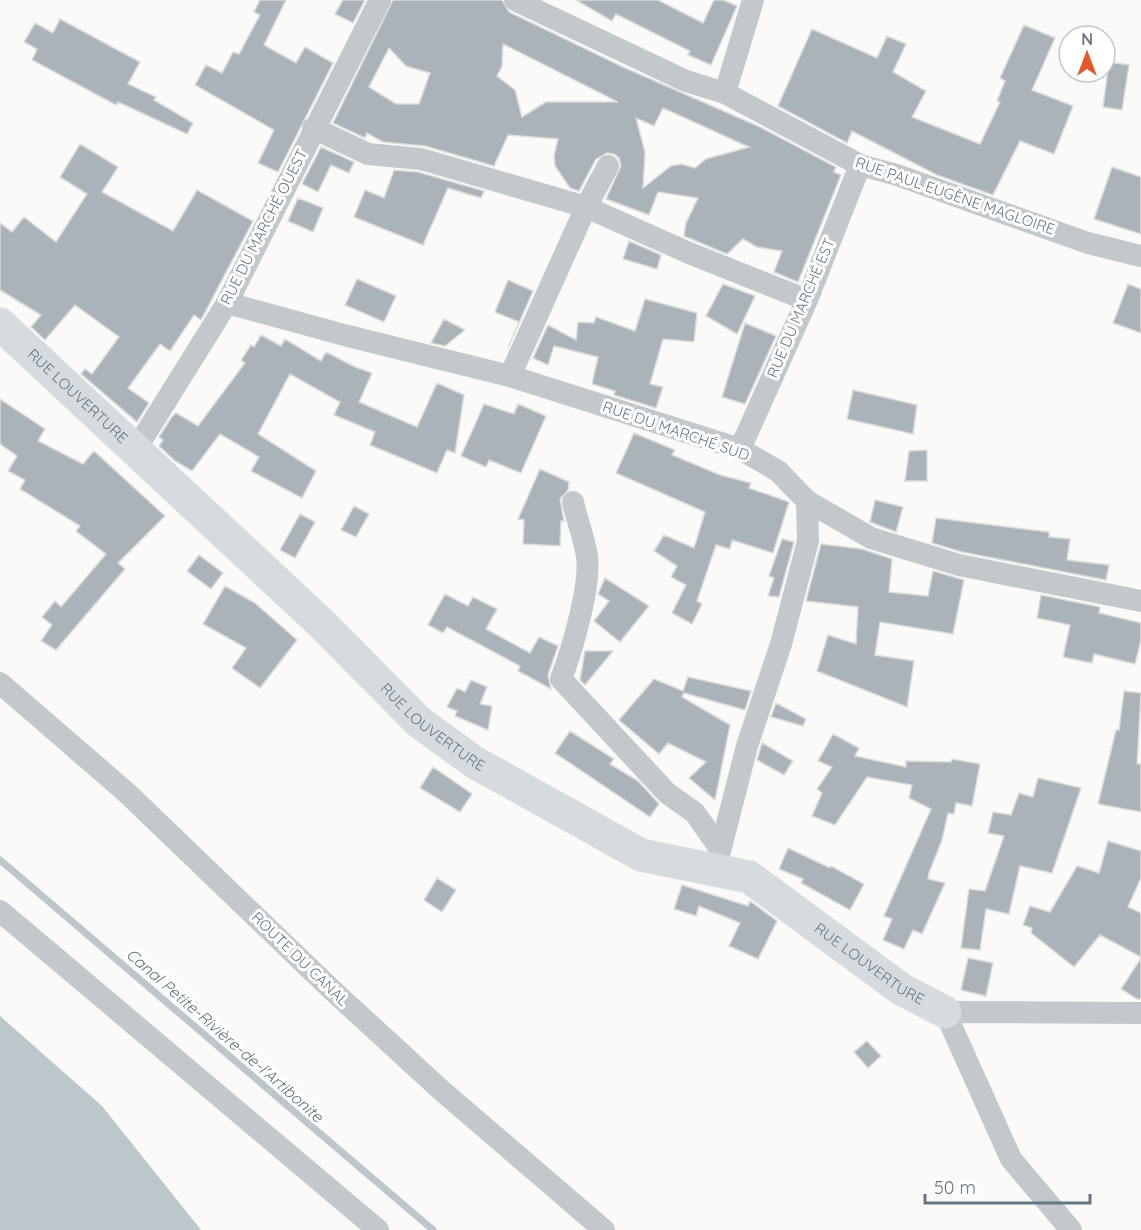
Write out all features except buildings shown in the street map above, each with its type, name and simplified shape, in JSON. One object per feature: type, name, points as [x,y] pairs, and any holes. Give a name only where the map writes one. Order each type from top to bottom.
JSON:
[{"type":"main road","name":"RUE LOUVERTURE","points":[[0,324],[321,623],[419,722],[474,762],[641,855],[718,859],[749,877],[902,989],[945,1012]]},
{"type":"street","name":"RUE DU MARCHÉ OUEST","points":[[136,449],[226,303],[380,0]]},
{"type":"street","name":"RUE PAUL EUGÈNE MAGLOIRE","points":[[515,0],[686,81],[724,93],[860,165],[897,175],[1089,243],[1141,256]]},
{"type":"street","points":[[724,93],[753,0]]},
{"type":"street","points":[[314,128],[369,154],[421,159],[586,207],[689,253],[807,300]]},
{"type":"street","name":"RUE DU MARCHÉ EST","points":[[740,449],[807,300],[860,165]]},
{"type":"street","points":[[510,376],[586,207],[609,166]]},
{"type":"street","name":"RUE DU MARCHÉ SUD","points":[[226,303],[510,376],[740,449],[778,471],[807,501],[871,538],[959,565],[1141,601]]},
{"type":"street","points":[[718,859],[747,746],[781,644],[808,541],[807,501]]},
{"type":"street","points":[[573,502],[587,558],[586,575],[572,649],[561,679],[667,793],[695,813],[718,859]]},
{"type":"street","name":"ROUTE DU CANAL","points":[[0,683],[127,793],[331,989],[441,1090],[604,1230]]},
{"type":"street","points":[[0,911],[378,1230]]},
{"type":"street","points":[[1071,1230],[1011,1159],[945,1012],[1141,1013]]},
{"type":"shaded area","points":[[0,1016],[102,1106],[201,1230],[0,1230]]},
{"type":"waterway","name":"Canal Petite-Rivière-de-l'Artibonite","points":[[0,860],[433,1230]]}]
